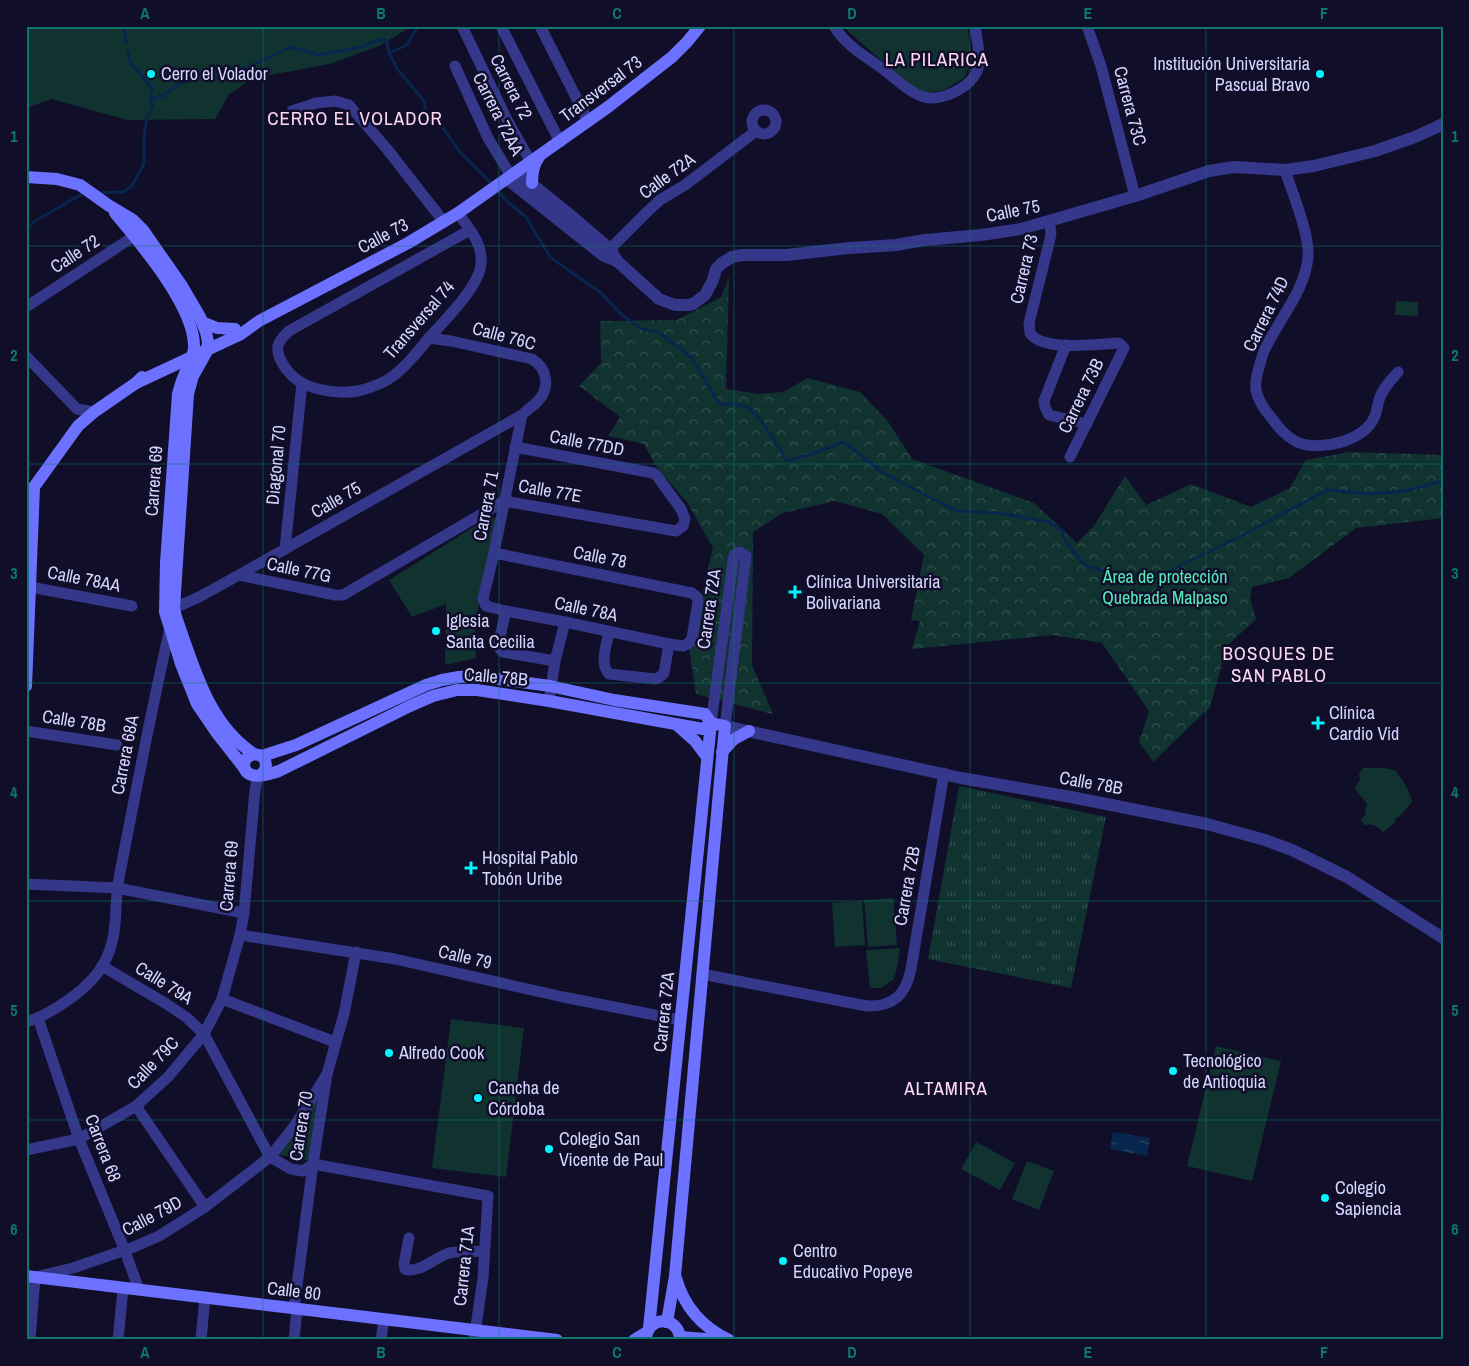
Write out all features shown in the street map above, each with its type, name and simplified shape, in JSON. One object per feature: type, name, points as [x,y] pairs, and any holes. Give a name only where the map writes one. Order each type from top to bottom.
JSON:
[{"type":"main road","name":"Transversal 73","points":[[509,178],[672,57],[700,26]]},
{"type":"main road","points":[[532,183],[534,165],[537,159],[544,153]]},
{"type":"main road","points":[[26,176],[74,183],[86,188],[129,218],[202,322],[217,328],[236,329]]},
{"type":"main road","name":"Calle 73","points":[[26,498],[78,426],[94,412],[136,383],[149,370],[241,334],[259,321],[408,243],[458,213],[509,178]]},
{"type":"main road","points":[[165,270],[187,316],[200,350]]},
{"type":"main road","name":"Calle 73","points":[[136,383],[236,329],[259,321]]},
{"type":"main road","points":[[200,350],[202,322]]},
{"type":"main road","name":"Carrera 69","points":[[200,350],[184,375],[178,394],[166,563],[170,628],[181,664],[197,704],[216,732],[253,774]]},
{"type":"main road","name":"Carrera 69","points":[[169,610],[188,394],[200,350]]},
{"type":"main road","points":[[152,376],[162,376],[169,379],[176,387],[178,394]]},
{"type":"main road","points":[[26,686],[30,587],[29,542],[34,487]]},
{"type":"main road","name":"Carrera 69","points":[[169,610],[176,617],[205,695],[217,717],[241,746],[258,755]]},
{"type":"main road","name":"Calle 78B","points":[[258,755],[296,745],[426,685],[460,677],[477,676],[550,686],[614,700],[706,714],[711,723],[725,726]]},
{"type":"main road","name":"Calle 78B","points":[[253,774],[267,775],[279,771],[433,696],[457,690],[477,690],[548,701],[703,729],[711,723]]},
{"type":"main road","points":[[586,708],[592,701],[614,700]]},
{"type":"main road","name":"Carrera 72A","points":[[647,1333],[711,723]]},
{"type":"main road","points":[[676,724],[695,741],[707,757]]},
{"type":"main road","name":"Carrera 72A","points":[[667,1322],[675,1276],[725,726]]},
{"type":"main road","points":[[722,752],[734,739],[749,730]]},
{"type":"main road","points":[[232,736],[260,748],[296,745]]},
{"type":"main road","points":[[258,755],[266,764],[265,770],[253,774],[244,766],[246,760],[258,755]]},
{"type":"main road","points":[[673,1093],[692,1093]]},
{"type":"main road","points":[[675,1276],[679,1290],[695,1316],[706,1326],[729,1340]]},
{"type":"main road","name":"Calle 80","points":[[31,1277],[384,1319],[474,1335],[557,1340]]},
{"type":"main road","points":[[634,1340],[647,1333],[657,1322],[667,1322],[676,1327],[680,1338],[718,1340]]},
{"type":"street","name":"Carrera 72","points":[[462,26],[507,120],[531,162]]},
{"type":"street","points":[[501,26],[560,142]]},
{"type":"street","points":[[540,26],[588,121]]},
{"type":"street","points":[[834,26],[839,34],[910,90],[920,96],[933,98],[941,98],[952,93],[971,80],[978,69],[979,57],[975,26]]},
{"type":"street","name":"Carrera 73C","points":[[1087,26],[1101,66],[1135,196]]},
{"type":"street","name":"Carrera 72AA","points":[[455,66],[488,138],[509,178]]},
{"type":"street","points":[[292,111],[316,103],[335,102],[349,105],[387,149],[444,222]]},
{"type":"street","name":"Calle 75","points":[[509,178],[558,212],[659,299],[675,304],[688,305],[693,304],[705,295],[711,286],[716,269],[732,257],[742,255],[788,255],[1004,232],[1049,222],[1221,169],[1285,170],[1314,166],[1356,156],[1395,144],[1443,124]]},
{"type":"street","name":"Calle 72A","points":[[607,253],[660,200],[685,184],[756,131]]},
{"type":"street","name":"Carrera 74D","points":[[1285,170],[1304,231],[1308,247],[1308,257],[1304,277],[1297,292],[1264,350],[1256,380],[1256,389],[1265,410],[1287,437],[1303,445],[1330,445],[1360,434],[1370,425],[1375,418],[1379,398],[1388,382],[1398,372]]},
{"type":"street","name":"Calle 75","points":[[509,178],[532,183],[558,212]]},
{"type":"street","name":"Transversal 74","points":[[278,346],[280,359],[291,374],[302,383],[323,390],[357,391],[379,384],[394,376],[465,296],[480,268],[480,249],[477,240],[458,213]]},
{"type":"street","name":"Carrera 73","points":[[1049,222],[1050,239],[1029,323],[1030,333],[1037,340],[1050,344],[1066,345]]},
{"type":"street","name":"Calle 73","points":[[278,346],[284,335],[289,331],[470,230]]},
{"type":"street","name":"Calle 72","points":[[26,307],[139,233]]},
{"type":"street","name":"Calle 76C","points":[[429,338],[452,340],[528,357],[536,361],[544,372],[545,390],[538,401],[522,414]]},
{"type":"street","name":"Carrera 73B","points":[[1066,345],[1119,342],[1124,348],[1070,457]]},
{"type":"street","points":[[1066,345],[1044,401],[1045,407],[1049,415],[1087,424]]},
{"type":"street","points":[[26,356],[77,409],[94,412]]},
{"type":"street","name":"Diagonal 70","points":[[285,549],[302,383]]},
{"type":"street","points":[[77,409],[78,426]]},
{"type":"street","name":"Calle 75","points":[[169,610],[201,596],[239,575],[522,414]]},
{"type":"street","name":"Carrera 71","points":[[484,603],[483,599],[522,414]]},
{"type":"street","name":"Calle 77DD","points":[[515,447],[653,473],[681,509],[685,519],[683,526],[676,531]]},
{"type":"street","name":"Calle 77E","points":[[351,591],[504,501],[676,531]]},
{"type":"street","name":"Carrera 72A","points":[[711,723],[734,555],[740,552],[746,556],[725,726]]},
{"type":"street","name":"Calle 78","points":[[494,554],[692,593],[697,597]]},
{"type":"street","name":"Calle 77G","points":[[239,575],[335,595],[344,595],[351,591]]},
{"type":"street","name":"Calle 78AA","points":[[30,587],[132,606]]},
{"type":"street","name":"Carrera 72A","points":[[683,646],[689,643],[692,638],[698,602],[697,597]]},
{"type":"street","name":"Calle 78A","points":[[484,603],[486,606],[506,611],[683,646]]},
{"type":"street","points":[[506,611],[498,645],[500,649],[503,652],[555,661]]},
{"type":"street","points":[[548,701],[555,661],[565,622]]},
{"type":"street","name":"Carrera 68A","points":[[26,1022],[56,1009],[74,995],[102,966],[111,948],[116,927],[117,888],[144,748],[170,628]]},
{"type":"street","points":[[609,632],[604,664],[609,674],[656,679],[664,673],[669,644]]},
{"type":"street","name":"Calle 78B","points":[[725,726],[961,778],[1198,822],[1265,840],[1292,850],[1347,877],[1443,938]]},
{"type":"street","name":"Calle 78B","points":[[26,731],[117,745]]},
{"type":"street","name":"Carrera 72B","points":[[702,974],[867,1006],[885,1005],[895,1000],[904,991],[910,974],[944,773]]},
{"type":"street","name":"Carrera 69","points":[[240,935],[244,913],[255,790],[253,774]]},
{"type":"street","points":[[26,884],[117,888],[244,913]]},
{"type":"street","name":"Calle 79","points":[[240,935],[356,952],[563,997],[680,1020]]},
{"type":"street","name":"Calle 79C","points":[[26,1150],[79,1139],[136,1106],[168,1077],[204,1034],[222,999],[240,935]]},
{"type":"street","name":"Carrera 70","points":[[294,1340],[313,1164],[327,1074],[344,1014],[356,952]]},
{"type":"street","name":"Calle 79A","points":[[102,966],[186,1017],[204,1034]]},
{"type":"street","points":[[222,999],[335,1042]]},
{"type":"street","name":"Carrera 68","points":[[38,1018],[79,1139],[139,1290]]},
{"type":"street","points":[[204,1034],[270,1157],[290,1169],[303,1171],[313,1164]]},
{"type":"street","name":"Calle 79D","points":[[31,1277],[72,1268],[159,1236],[205,1207],[270,1157],[296,1124],[327,1074]]},
{"type":"street","points":[[136,1106],[205,1207]]},
{"type":"street","name":"Carrera 71A","points":[[313,1164],[488,1196],[483,1278],[474,1335]]},
{"type":"street","points":[[409,1238],[404,1264],[405,1269],[409,1270],[423,1266],[449,1253],[484,1251]]},
{"type":"street","points":[[30,1340],[31,1277]]},
{"type":"street","points":[[118,1340],[123,1289]]},
{"type":"street","points":[[201,1340],[205,1298]]},
{"type":"street","points":[[381,1340],[384,1319]]},
{"type":"green space","name":"Cerro el Volador","points":[[26,26],[412,26],[379,46],[330,64],[254,78],[229,94],[215,119],[127,120],[52,99],[26,108]]},
{"type":"green space","points":[[844,26],[967,26],[972,58],[964,78],[942,91],[926,92],[912,87]]},
{"type":"green space","name":"Área de protección Quebrada Malpaso","points":[[729,277],[726,389],[758,394],[783,392],[808,378],[860,392],[887,420],[912,459],[1034,503],[1077,543],[1094,526],[1125,476],[1146,505],[1191,484],[1251,507],[1290,488],[1306,460],[1349,452],[1443,455],[1443,518],[1356,528],[1289,578],[1252,587],[1250,599],[1256,619],[1227,646],[1210,707],[1153,762],[1139,742],[1149,711],[1102,643],[1053,635],[912,649],[920,621],[911,620],[924,555],[882,514],[835,501],[783,513],[753,532],[752,665],[773,714],[696,694],[689,647],[713,548],[687,502],[657,468],[644,444],[608,436],[620,417],[579,386],[601,363],[600,321],[677,320],[721,297]]},
{"type":"green space","points":[[1396,301],[1418,302],[1418,316],[1395,315]]},
{"type":"green space","points":[[491,516],[497,521],[479,601],[475,633],[476,658],[445,665],[446,604],[412,617],[389,580]]},
{"type":"green space","points":[[1189,629],[1198,630],[1208,640],[1195,641],[1187,650],[1176,648],[1179,638]]},
{"type":"green space","points":[[1363,768],[1395,770],[1411,797],[1412,802],[1396,818],[1394,824],[1383,832],[1369,824],[1364,825],[1361,820],[1366,814],[1365,809],[1367,805],[1355,788],[1360,780],[1359,774]]},
{"type":"green space","points":[[959,786],[1106,817],[1071,988],[928,959]]},
{"type":"green space","points":[[893,898],[897,945],[868,947],[864,900]]},
{"type":"green space","points":[[862,901],[865,945],[835,947],[832,903]]},
{"type":"green space","points":[[900,948],[894,979],[881,988],[870,988],[866,950]]},
{"type":"green space","name":"Cancha de Córdoba","points":[[451,1019],[524,1028],[506,1177],[432,1168]]},
{"type":"green space","points":[[1216,1046],[1281,1061],[1252,1181],[1187,1166]]},
{"type":"green space","points":[[313,1101],[319,1103],[310,1161],[276,1154]]},
{"type":"green space","points":[[976,1142],[1015,1163],[1000,1190],[961,1169]]},
{"type":"green space","points":[[1027,1161],[1054,1171],[1039,1210],[1012,1199]]},
{"type":"water","points":[[1113,1132],[1150,1138],[1147,1156],[1110,1149]]},
{"type":"waterway","points":[[123,26],[126,42]]},
{"type":"waterway","points":[[389,53],[407,45],[418,26]]},
{"type":"waterway","points":[[98,193],[123,192],[132,186],[144,164],[144,136],[147,117],[153,105],[150,99],[165,95],[179,84],[190,80],[198,72],[220,79],[229,69],[245,68],[292,47],[319,55],[362,47],[381,39],[387,41],[389,53],[398,70],[424,101],[426,114],[439,122],[459,151],[493,185]]},
{"type":"waterway","points":[[128,52],[130,62],[152,88],[150,99]]},
{"type":"waterway","points":[[497,190],[526,217],[550,257],[601,293],[622,315],[642,329],[660,333],[692,358],[719,404],[739,405],[750,409],[765,426],[787,461],[844,442],[880,471],[956,511],[998,513],[1049,522],[1063,531],[1064,539],[1084,565],[1120,576],[1165,573],[1247,533],[1327,490],[1371,494],[1405,491],[1439,482],[1443,483]]},
{"type":"waterway","points":[[26,230],[35,221],[84,193]]},
{"type":"place","name":"Cerro el Volador","points":[[151,74]]},
{"type":"place","name":"Institución Universitaria Pascual Bravo","points":[[1320,74]]},
{"type":"place","name":"Clínica Universitaria Bolivariana","points":[[795,592]]},
{"type":"place","name":"Iglesia Santa Cecilia","points":[[436,631]]},
{"type":"place","name":"Clínica Cardio Vid","points":[[1318,723]]},
{"type":"place","name":"Hospital Pablo Tobón Uribe","points":[[471,868]]},
{"type":"place","name":"Alfredo Cook","points":[[389,1053]]},
{"type":"place","name":"Tecnológico de Antioquia","points":[[1173,1071]]},
{"type":"place","name":"Cancha de Córdoba","points":[[478,1098]]},
{"type":"place","name":"Colegio San Vicente de Paul","points":[[549,1149]]},
{"type":"place","name":"Colegio Sapiencia","points":[[1325,1198]]},
{"type":"place","name":"Centro Educativo Popeye","points":[[783,1261]]},
{"type":"district","name":"LA PILARICA","points":[[937,59]]},
{"type":"district","name":"CERRO EL VOLADOR","points":[[355,118]]},
{"type":"district","name":"BOSQUES DE SAN PABLO","points":[[1279,664]]},
{"type":"district","name":"ALTAMIRA","points":[[946,1088]]}]
